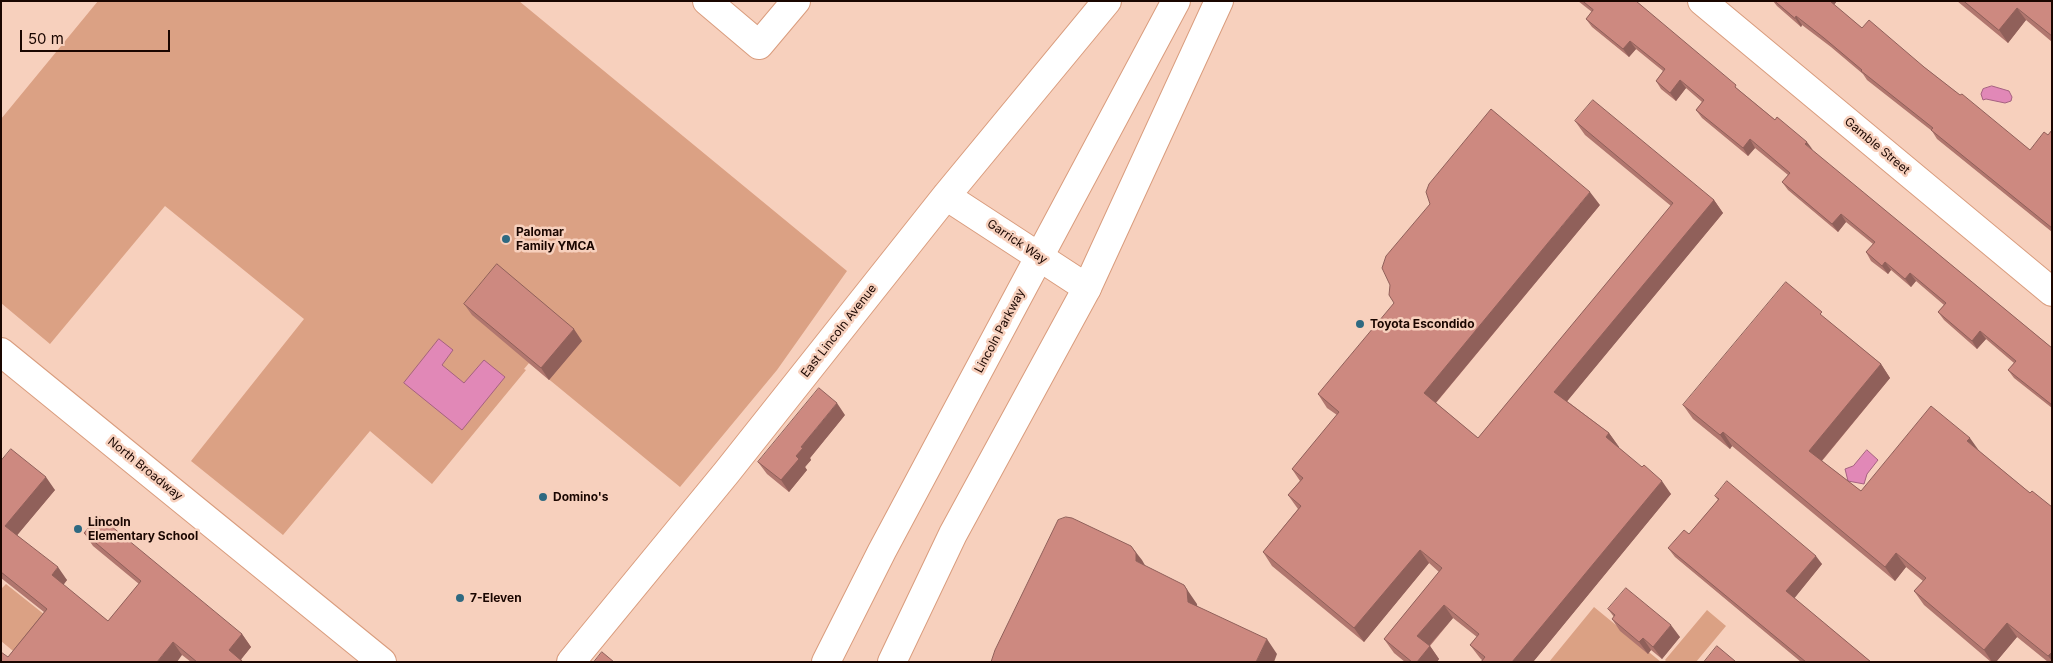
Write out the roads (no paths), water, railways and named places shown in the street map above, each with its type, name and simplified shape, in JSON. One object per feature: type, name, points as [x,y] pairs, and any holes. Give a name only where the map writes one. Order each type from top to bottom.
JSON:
[{"type":"main road","points":[[708,1],[759,45],[796,1]]},
{"type":"main road","name":"East Lincoln Avenue","points":[[571,662],[727,472],[946,196],[1107,1]]},
{"type":"main road","name":"Lincoln Parkway","points":[[826,662],[887,542],[1176,1]]},
{"type":"main road","points":[[892,662],[953,534],[1087,288],[1219,1]]},
{"type":"main road","name":"Gamble Street","points":[[1712,4],[2052,292]]},
{"type":"main road","name":"Garrick Way","points":[[946,196],[1087,288]]},
{"type":"main road","name":"North Broadway","points":[[1,352],[382,662]]},
{"type":"place","name":"Palomar Family YMCA","points":[[506,239]]},
{"type":"place","name":"Toyota Escondido","points":[[1360,324]]},
{"type":"place","name":"Domino's","points":[[543,497]]},
{"type":"place","name":"Lincoln Elementary School","points":[[78,529]]},
{"type":"place","name":"7-Eleven","points":[[460,598]]}]
